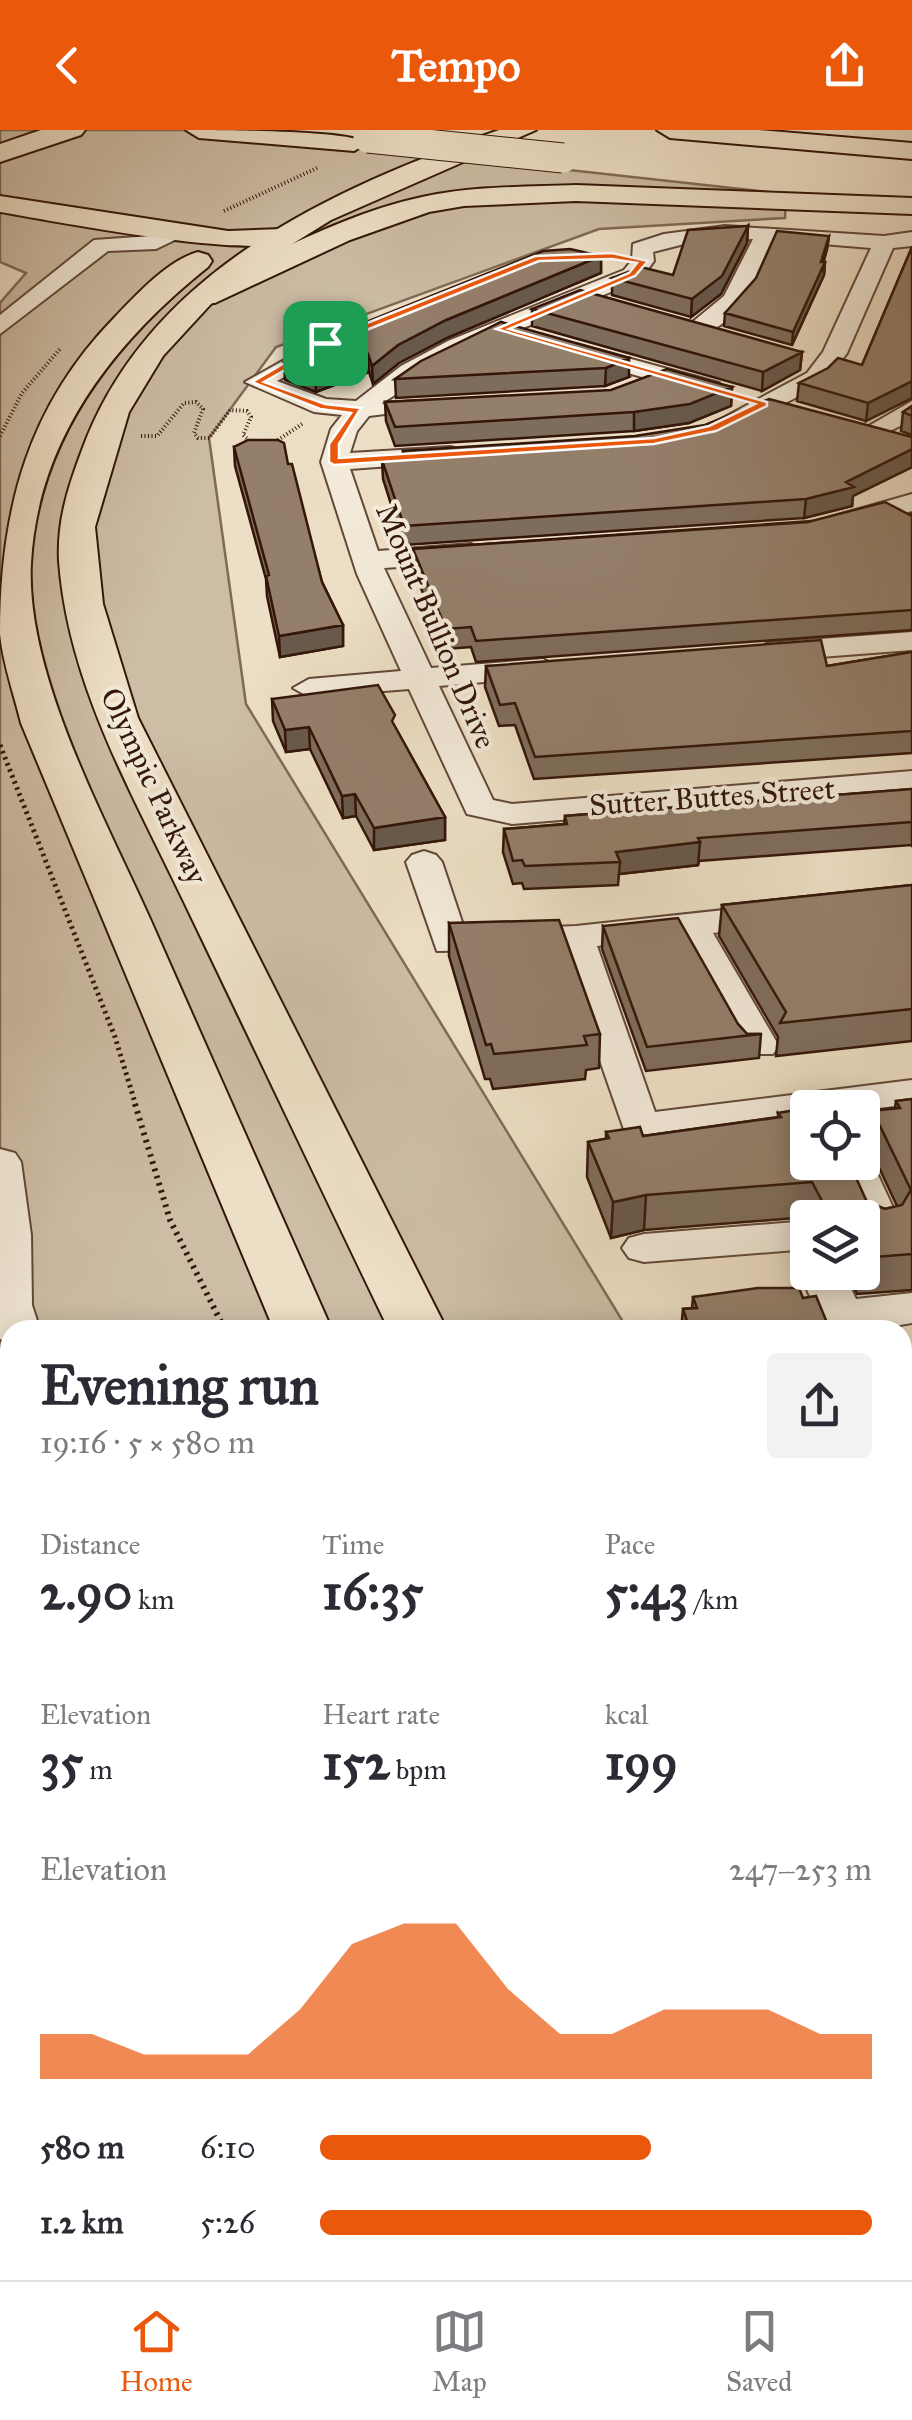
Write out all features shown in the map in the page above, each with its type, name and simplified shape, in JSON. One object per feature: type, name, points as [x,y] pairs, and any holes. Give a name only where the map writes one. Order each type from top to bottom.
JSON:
[{"type":"main road","points":[[0,154],[24,142],[72,130]]},
{"type":"main road","points":[[199,130],[573,158]]},
{"type":"main road","points":[[300,130],[361,140]]},
{"type":"main road","points":[[299,1320],[42,724],[17,624],[12,576],[16,536],[34,456],[63,400],[96,352],[132,314],[238,233],[344,177],[470,130]]},
{"type":"main road","name":"Olympic Parkway","points":[[413,1320],[117,718],[86,618],[77,531],[94,456],[115,399],[158,344],[204,298],[282,237],[379,186],[524,130]]},
{"type":"main road","points":[[670,130],[912,150]]},
{"type":"main road","points":[[758,130],[912,141]]},
{"type":"main road","points":[[699,170],[912,190]]},
{"type":"main road","points":[[0,179],[40,194],[238,233]]},
{"type":"main road","points":[[204,298],[340,234],[422,205],[464,198],[576,193],[912,206]]},
{"type":"main road","points":[[0,204],[173,232],[282,237]]},
{"type":"street","points":[[0,327],[102,245],[156,242],[173,232]]},
{"type":"street","points":[[733,339],[687,326],[719,318],[733,305],[766,234]]},
{"type":"street","points":[[472,454],[334,462],[334,444],[352,416],[395,378],[632,274],[643,261],[641,249],[653,242],[766,234],[902,240]]},
{"type":"street","points":[[694,434],[729,422],[816,378],[816,363],[902,240]]},
{"type":"street","points":[[612,256],[643,261]]},
{"type":"street","points":[[582,298],[620,308]]},
{"type":"street","points":[[501,329],[798,414]]},
{"type":"street","points":[[358,330],[310,349],[256,382],[352,416],[404,408]]},
{"type":"street","points":[[623,394],[664,376]]},
{"type":"street","points":[[897,442],[859,432],[912,408]]},
{"type":"street","name":"Mount Bullion Drive","points":[[334,462],[368,560],[479,806],[512,814]]},
{"type":"street","points":[[806,530],[888,512],[912,502]]},
{"type":"street","points":[[368,560],[494,551]]},
{"type":"street","points":[[743,654],[912,641]]},
{"type":"street","points":[[309,688],[567,666]]},
{"type":"street","name":"Sutter Buttes Street","points":[[512,814],[912,781]]},
{"type":"street","points":[[424,862],[450,943],[576,937],[819,910]]},
{"type":"street","points":[[689,924],[759,1046]]},
{"type":"street","points":[[576,937],[640,1126],[790,1109]]},
{"type":"street","points":[[880,1097],[912,1092]]},
{"type":"street","points":[[0,1162],[10,1235],[10,1305],[14,1320]]},
{"type":"street","points":[[860,1180],[885,1226]]},
{"type":"street","points":[[644,1248],[790,1247]]},
{"type":"street","points":[[830,1290],[843,1320]]},
{"type":"street","points":[[862,1320],[912,1308]]},
{"type":"path","points":[[140,436],[157,436],[184,403],[196,402],[203,408],[194,433],[198,438],[209,438],[230,410],[246,411],[251,418],[245,442],[257,446]]},
{"type":"path","points":[[271,444],[305,422],[352,416]]},
{"type":"path","points":[[0,746],[116,1037],[170,1220],[220,1320]]},
{"type":"shaded area","points":[[0,130],[206,130],[786,194],[785,218],[599,229],[276,347],[209,438],[246,704],[622,1320],[0,1320],[0,303],[26,273],[0,262]]},
{"type":"building","points":[[748,226],[722,276],[692,299],[612,278],[641,267],[673,275],[688,230]]},
{"type":"building","points":[[777,231],[829,236],[821,262],[825,262],[793,332],[725,313],[756,278]]},
{"type":"building","points":[[912,247],[912,381],[868,403],[799,383],[828,368],[838,358],[862,365]]},
{"type":"building","points":[[570,249],[601,256],[446,320],[398,345],[372,366],[368,354],[315,374],[284,362],[321,340],[543,251]]},
{"type":"building","points":[[580,290],[802,352],[763,372],[532,309]]},
{"type":"building","points":[[501,322],[629,358],[606,368],[395,379],[421,361]]},
{"type":"building","points":[[667,369],[732,387],[690,404],[634,412],[395,427],[385,402],[611,390]]},
{"type":"building","points":[[769,399],[912,437],[912,449],[846,482],[854,487],[806,499],[404,526],[382,460],[405,457],[403,451],[635,436],[705,425]]},
{"type":"building","points":[[248,440],[284,443],[322,582],[343,625],[279,636],[266,576],[269,575],[234,447]]},
{"type":"building","points":[[885,502],[912,514],[912,610],[476,641],[471,627],[446,629],[413,549],[808,522]]},
{"type":"building","points":[[821,640],[827,666],[912,652],[912,731],[535,757],[515,703],[500,705],[486,666]]},
{"type":"building","points":[[378,685],[395,715],[392,721],[445,817],[374,828],[355,794],[342,796],[309,727],[285,730],[272,699]]},
{"type":"building","points":[[912,789],[912,822],[698,838],[700,842],[616,852],[620,862],[525,866],[522,860],[513,861],[504,829],[567,824],[565,816]]},
{"type":"building","points":[[912,885],[912,1009],[780,1023],[786,1012],[722,905]]},
{"type":"building","points":[[678,918],[738,1024],[747,1034],[761,1034],[647,1047],[603,926]]},
{"type":"building","points":[[559,920],[600,1034],[584,1036],[587,1045],[494,1054],[491,1044],[486,1045],[449,923]]},
{"type":"building","points":[[912,1099],[912,1254],[880,1257],[880,1207],[902,1205],[911,1190],[880,1126],[880,1110],[900,1108],[896,1101]]},
{"type":"building","points":[[790,1111],[790,1180],[857,1180],[866,1200],[822,1200],[812,1182],[646,1195],[613,1202],[588,1142],[609,1138],[606,1132],[640,1127],[643,1136],[781,1117],[778,1113]]},
{"type":"building","points":[[790,1288],[800,1290],[803,1298],[816,1296],[826,1320],[687,1320],[683,1309],[697,1308],[693,1297]]},
{"type":"route","points":[[612,256],[643,261],[632,274],[582,298],[501,329],[764,404],[712,428],[654,441],[334,462],[334,444],[358,410],[324,407],[256,382],[325,343],[538,258],[612,256]]}]
